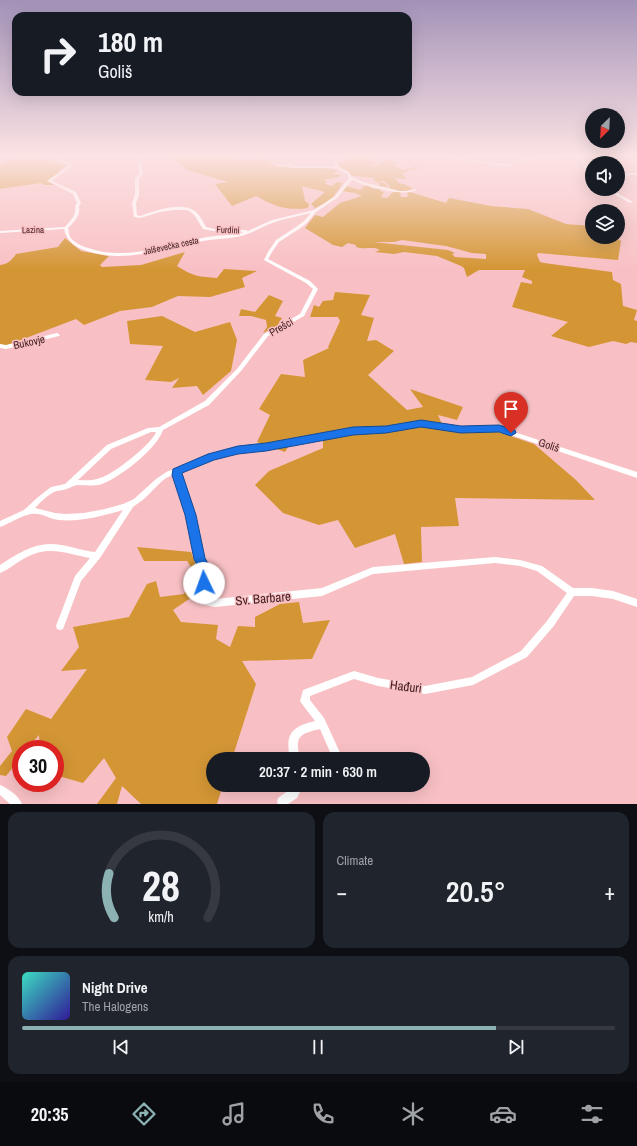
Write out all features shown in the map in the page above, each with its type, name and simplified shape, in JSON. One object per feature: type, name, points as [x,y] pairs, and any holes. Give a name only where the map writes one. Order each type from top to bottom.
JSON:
[{"type":"street","points":[[66,228],[75,218],[78,209],[77,206],[79,203],[75,194]]},
{"type":"street","name":"Furdini","points":[[137,194],[134,203],[135,216],[140,217],[174,209],[188,209],[194,212],[204,228],[214,230],[252,231]]},
{"type":"street","name":"Jalševečka cesta","points":[[66,228],[68,237],[79,247],[97,253],[122,256],[204,239],[236,236],[252,231],[273,221],[315,211],[339,194]]},
{"type":"street","points":[[620,196],[631,202]]},
{"type":"street","name":"Prešci","points":[[67,486],[109,447],[150,430],[160,429],[207,403],[239,370],[266,335],[302,315],[316,289],[308,282],[266,260],[270,247],[282,236],[304,223],[315,211]]},
{"type":"street","name":"Lazina","points":[[0,232],[66,228]]},
{"type":"street","name":"Bukovje","points":[[0,346],[57,335]]},
{"type":"street","name":"Goliš","points":[[177,472],[212,457],[231,451],[266,447],[353,431],[386,430],[421,423],[461,430],[499,429],[637,475]]},
{"type":"street","name":"Prešci","points":[[26,513],[53,489],[67,486],[78,481],[100,482],[137,457],[152,444],[160,434],[160,429]]},
{"type":"street","points":[[0,524],[34,511],[59,517],[80,517],[131,504],[148,492],[171,472],[177,472]]},
{"type":"street","name":"Sv. Barbare","points":[[177,472],[192,520],[194,537],[200,559],[206,570],[201,595],[203,601],[216,603],[322,592],[372,571],[495,560],[520,563],[539,568],[572,592]]},
{"type":"street","points":[[60,626],[78,579],[97,556],[131,504]]},
{"type":"street","points":[[0,569],[31,550],[52,546],[86,555],[97,556]]},
{"type":"street","points":[[572,592],[592,592],[613,595],[637,603]]},
{"type":"street","name":"Hađuri","points":[[335,752],[322,724],[305,701],[306,693],[354,675],[378,682],[425,690],[473,681],[524,654],[550,624],[572,592]]},
{"type":"street","points":[[294,752],[294,738],[297,732],[302,728],[322,724]]},
{"type":"street","points":[[0,790],[5,792],[17,804]]},
{"type":"street","points":[[282,802],[294,792]]},
{"type":"shaded area","points":[[222,194],[304,194],[305,201],[309,204],[308,208],[293,209],[280,207],[256,196],[232,206]]},
{"type":"shaded area","points":[[323,194],[336,194],[331,200],[315,208],[311,204]]},
{"type":"shaded area","points":[[356,194],[383,194],[381,197],[387,198],[391,194],[400,194],[401,197],[408,197],[407,194],[415,194],[446,203],[449,198],[491,206],[528,209],[566,224],[585,225],[585,244],[621,244],[618,260],[538,253],[537,255],[540,262],[612,272],[613,280],[621,284],[623,306],[637,310],[634,320],[637,321],[637,343],[631,342],[626,344],[613,341],[589,347],[551,336],[568,322],[512,307],[521,282],[532,284],[532,281],[522,277],[525,270],[479,270],[467,277],[464,268],[437,256],[404,252],[394,254],[375,252],[380,250],[374,248],[359,248],[356,247],[356,245],[348,243],[342,247],[333,245],[305,228],[315,215],[323,217],[340,203],[362,196]],"holes":[[[402,240],[446,246],[472,253],[486,254],[486,259],[455,257],[452,254],[455,253],[448,250],[373,242],[394,242]]]},
{"type":"shaded area","points":[[65,238],[81,251],[109,256],[100,265],[102,267],[141,265],[185,252],[177,266],[196,275],[217,278],[224,269],[257,271],[242,278],[245,287],[210,297],[178,296],[152,307],[120,311],[84,325],[76,319],[5,346],[0,344],[0,265],[10,261],[16,254],[58,247]]},
{"type":"shaded area","points":[[335,292],[370,295],[361,315],[374,318],[367,341],[376,340],[394,351],[368,375],[407,410],[423,407],[410,389],[463,407],[457,420],[438,415],[442,424],[498,432],[534,444],[576,480],[595,500],[455,498],[459,526],[421,527],[422,562],[404,564],[395,534],[355,548],[338,520],[319,525],[283,513],[255,485],[269,471],[323,448],[323,434],[294,438],[285,452],[257,442],[270,415],[259,409],[281,374],[305,377],[303,360],[329,348],[328,347],[340,321],[338,317],[310,317],[314,305],[319,307],[323,301],[333,300]]},
{"type":"shaded area","points":[[269,295],[283,301],[275,316],[282,318],[277,326],[263,333],[267,327],[266,320],[251,316],[239,316],[241,309],[255,312]]},
{"type":"shaded area","points":[[162,316],[195,332],[230,322],[237,340],[231,371],[203,395],[197,386],[172,388],[179,378],[171,382],[145,380],[163,346],[130,344],[127,321]]},
{"type":"shaded area","points":[[137,547],[191,552],[199,573],[198,593],[173,610],[181,622],[218,625],[216,639],[230,647],[238,626],[255,627],[255,617],[280,604],[299,602],[303,623],[330,620],[312,659],[242,661],[256,684],[234,752],[206,752],[206,792],[221,792],[217,804],[141,804],[122,786],[117,804],[97,804],[116,778],[104,758],[83,783],[64,778],[64,740],[39,740],[39,735],[35,740],[12,740],[12,751],[7,737],[26,709],[51,719],[87,669],[61,671],[79,647],[73,627],[129,617],[147,584],[156,581],[160,597],[184,594],[194,572],[187,561],[144,561]]},
{"type":"shaded area","points":[[12,751],[12,768],[6,776],[0,775],[0,766]]},
{"type":"route","points":[[204,583],[206,570],[200,559],[194,537],[193,525],[177,472],[184,468],[231,451],[266,447],[353,431],[386,430],[421,423],[461,430],[499,429],[511,433]]}]
